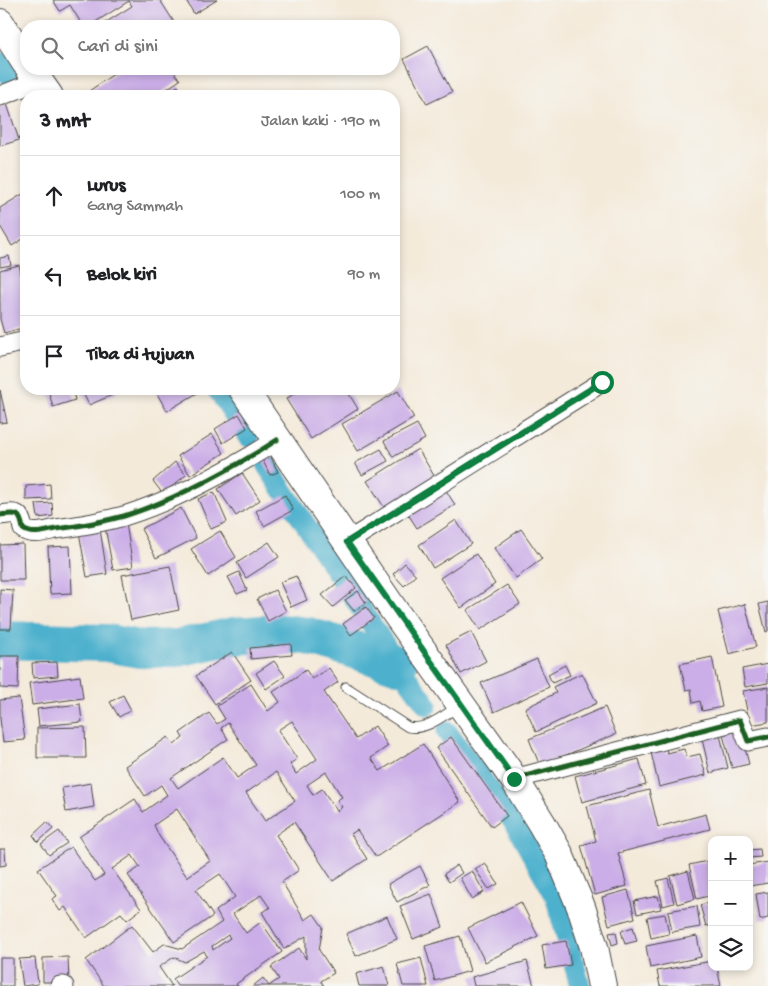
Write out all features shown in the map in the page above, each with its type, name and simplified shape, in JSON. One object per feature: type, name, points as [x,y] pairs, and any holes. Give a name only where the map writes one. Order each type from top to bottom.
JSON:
[{"type":"main road","points":[[0,23],[20,53]]},
{"type":"main road","points":[[247,395],[347,542],[514,779],[559,854],[581,907],[594,947],[602,986]]},
{"type":"street","points":[[0,96],[36,77]]},
{"type":"street","points":[[0,347],[20,342]]},
{"type":"street","points":[[347,542],[602,382]]},
{"type":"street","points":[[0,515],[14,513],[18,515],[21,518],[23,529],[33,533],[68,528],[123,516],[184,492],[278,440]]},
{"type":"street","points":[[514,779],[740,720],[748,741],[768,737]]},
{"type":"lane","points":[[346,687],[408,727],[417,729],[426,726],[461,704]]},
{"type":"building","points":[[53,0],[160,0],[173,20],[110,20],[132,6],[129,1],[99,20],[79,20],[70,5],[60,11]]},
{"type":"building","points":[[186,0],[217,0],[194,14]]},
{"type":"building","points":[[428,46],[452,92],[427,104],[404,59]]},
{"type":"building","points":[[112,75],[176,75],[180,80],[165,90],[90,90]]},
{"type":"building","points":[[178,86],[181,90],[172,90]]},
{"type":"building","points":[[7,104],[19,140],[0,146],[0,106]]},
{"type":"building","points":[[20,196],[20,241],[12,246],[0,226],[0,208]]},
{"type":"building","points":[[9,256],[11,265],[0,267],[0,258]]},
{"type":"building","points":[[19,265],[20,269],[20,329],[4,333],[0,319],[0,270]]},
{"type":"building","points":[[0,390],[7,422],[0,423]]},
{"type":"building","points":[[400,394],[414,418],[358,451],[342,424],[391,395]]},
{"type":"building","points":[[50,395],[74,395],[75,400],[53,407]]},
{"type":"building","points":[[84,395],[112,395],[89,405]]},
{"type":"building","points":[[158,395],[194,395],[167,411]]},
{"type":"building","points":[[292,395],[350,395],[358,409],[311,439],[286,399]]},
{"type":"building","points":[[239,414],[247,428],[223,443],[215,429]]},
{"type":"building","points":[[417,424],[425,439],[393,457],[384,441]]},
{"type":"building","points":[[212,434],[224,453],[190,475],[178,456]]},
{"type":"building","points":[[381,449],[388,461],[362,475],[355,463]]},
{"type":"building","points":[[418,449],[436,479],[386,510],[367,481]]},
{"type":"building","points":[[269,453],[278,472],[270,475],[261,457]]},
{"type":"building","points":[[175,462],[186,475],[163,494],[153,481]]},
{"type":"building","points":[[242,473],[260,500],[236,516],[218,489]]},
{"type":"building","points":[[50,484],[51,499],[26,500],[26,486]]},
{"type":"building","points":[[444,487],[455,505],[417,528],[406,511]]},
{"type":"building","points":[[214,492],[227,522],[211,529],[198,499]]},
{"type":"building","points":[[285,495],[293,510],[264,526],[256,511]]},
{"type":"building","points":[[52,503],[53,516],[38,518],[36,504]]},
{"type":"building","points":[[181,508],[196,538],[156,558],[141,529]]},
{"type":"building","points":[[456,520],[471,544],[433,568],[419,545]]},
{"type":"building","points":[[126,523],[133,567],[113,570],[105,527]]},
{"type":"building","points":[[100,529],[107,574],[87,577],[79,532]]},
{"type":"building","points":[[521,529],[542,559],[516,578],[494,548]]},
{"type":"building","points":[[220,531],[236,557],[208,576],[191,549]]},
{"type":"building","points":[[269,542],[279,557],[246,578],[237,563]]},
{"type":"building","points":[[23,544],[24,580],[0,580],[0,545]]},
{"type":"building","points":[[70,546],[72,593],[50,594],[48,547]]},
{"type":"building","points":[[476,554],[495,584],[461,608],[440,578]]},
{"type":"building","points":[[405,563],[416,575],[404,586],[393,574]]},
{"type":"building","points":[[170,566],[179,610],[131,620],[122,575]]},
{"type":"building","points":[[239,572],[247,590],[237,594],[228,577]]},
{"type":"building","points":[[296,576],[307,600],[291,607],[280,582]]},
{"type":"building","points":[[346,576],[356,588],[333,607],[322,595]]},
{"type":"building","points":[[507,585],[520,604],[480,630],[467,610]]},
{"type":"building","points":[[0,589],[13,590],[11,629],[0,629]]},
{"type":"building","points":[[275,590],[286,611],[268,621],[257,599]]},
{"type":"building","points":[[358,591],[366,603],[354,611],[345,600]]},
{"type":"building","points":[[768,602],[768,631],[766,632],[759,604]]},
{"type":"building","points":[[745,604],[756,647],[729,654],[718,611]]},
{"type":"building","points":[[366,607],[374,618],[351,635],[343,624]]},
{"type":"building","points":[[471,632],[486,661],[461,674],[446,645]]},
{"type":"building","points":[[291,644],[292,655],[251,659],[250,648]]},
{"type":"building","points":[[232,652],[251,680],[215,704],[196,676]]},
{"type":"building","points":[[0,656],[19,656],[18,689],[0,688]]},
{"type":"building","points":[[712,657],[722,707],[702,711],[700,701],[693,703],[691,689],[686,690],[680,664]]},
{"type":"building","points":[[537,659],[549,687],[494,712],[481,683]]},
{"type":"building","points":[[274,661],[285,676],[266,689],[256,673]]},
{"type":"building","points":[[57,662],[58,676],[33,678],[32,663]]},
{"type":"building","points":[[768,664],[768,683],[745,687],[742,669]]},
{"type":"building","points":[[565,665],[570,675],[552,683],[548,674]]},
{"type":"building","points":[[329,668],[338,682],[324,692],[356,739],[375,726],[388,746],[371,758],[380,771],[423,744],[460,802],[376,857],[357,830],[351,834],[367,859],[333,881],[294,822],[276,835],[299,870],[282,882],[305,920],[314,914],[323,927],[319,950],[334,973],[321,981],[324,986],[269,986],[279,979],[271,967],[299,948],[306,959],[306,936],[284,949],[262,912],[270,908],[261,895],[233,914],[246,933],[261,922],[282,952],[236,984],[238,986],[177,986],[173,979],[207,956],[204,951],[185,962],[174,957],[159,967],[172,986],[104,986],[86,960],[132,925],[153,952],[164,944],[182,949],[222,922],[216,911],[235,897],[220,874],[196,890],[213,916],[174,942],[128,875],[140,867],[132,855],[112,869],[141,909],[127,920],[121,913],[86,938],[65,907],[60,911],[52,899],[57,896],[38,869],[71,847],[95,881],[104,875],[79,837],[135,799],[143,812],[167,795],[161,785],[145,796],[125,766],[168,737],[174,745],[183,738],[180,733],[209,713],[217,724],[225,719],[217,706],[251,684],[268,711],[280,702],[273,692],[306,670],[312,679]],"holes":[[[292,721],[317,759],[296,774],[290,764],[297,759],[278,730]],[[228,723],[256,765],[237,778],[223,757],[178,788],[171,778],[228,739],[221,728]],[[276,772],[295,801],[265,821],[246,793]],[[326,772],[342,797],[337,800],[342,807],[337,811],[322,789],[313,795],[307,785]],[[177,809],[210,861],[187,877],[159,836],[154,825]],[[228,935],[230,938],[213,950],[212,946]]]},
{"type":"building","points":[[582,673],[597,703],[536,732],[525,708],[556,693],[553,687]]},
{"type":"building","points":[[80,676],[83,698],[32,705],[29,683]]},
{"type":"building","points":[[768,687],[768,722],[750,725],[743,691]]},
{"type":"building","points":[[123,695],[131,710],[119,717],[110,702]]},
{"type":"building","points":[[19,698],[25,740],[3,742],[0,700]]},
{"type":"building","points":[[80,704],[82,722],[39,726],[37,709]]},
{"type":"building","points":[[605,707],[616,734],[540,766],[529,739]]},
{"type":"building","points":[[85,727],[86,758],[37,758],[37,728]]},
{"type":"building","points":[[740,730],[749,764],[732,768],[723,735]]},
{"type":"building","points":[[720,735],[728,768],[710,773],[702,739]]},
{"type":"building","points":[[451,737],[507,816],[492,827],[436,748]]},
{"type":"building","points":[[665,744],[667,753],[684,749],[687,757],[700,754],[706,775],[659,787],[650,748]]},
{"type":"building","points":[[639,759],[646,785],[582,802],[575,776]]},
{"type":"building","points":[[91,783],[94,807],[66,812],[62,788]]},
{"type":"building","points":[[649,790],[658,827],[706,814],[710,829],[618,853],[627,886],[595,895],[581,845],[596,841],[587,806]]},
{"type":"building","points":[[47,822],[53,829],[38,842],[33,835]]},
{"type":"building","points":[[59,831],[67,843],[49,855],[41,844]]},
{"type":"building","points":[[0,849],[5,849],[6,865],[0,866]]},
{"type":"building","points":[[760,849],[761,857],[753,858],[753,850]]},
{"type":"building","points":[[708,861],[708,896],[697,899],[689,865]]},
{"type":"building","points":[[768,862],[768,883],[753,885],[753,864]]},
{"type":"building","points":[[485,863],[498,884],[489,889],[475,869]]},
{"type":"building","points":[[457,865],[462,873],[449,882],[444,874]]},
{"type":"building","points":[[420,866],[430,885],[397,902],[388,884]]},
{"type":"building","points":[[472,871],[484,892],[472,899],[460,878]]},
{"type":"building","points":[[688,871],[695,899],[677,904],[670,876]]},
{"type":"building","points":[[668,878],[674,903],[663,906],[657,881]]},
{"type":"building","points":[[628,890],[635,918],[609,925],[602,897]]},
{"type":"building","points":[[768,892],[768,918],[760,920],[756,894]]},
{"type":"building","points":[[431,894],[443,927],[413,939],[400,906]]},
{"type":"building","points":[[658,896],[661,909],[637,914],[634,901]]},
{"type":"building","points":[[521,902],[538,936],[485,962],[468,928]]},
{"type":"building","points":[[708,903],[708,926],[706,926],[700,905]]},
{"type":"building","points":[[697,906],[700,927],[672,932],[668,911]]},
{"type":"building","points":[[665,914],[669,934],[651,938],[647,917]]},
{"type":"building","points":[[387,916],[397,939],[356,956],[346,934]]},
{"type":"building","points":[[633,927],[637,941],[625,944],[621,931]]},
{"type":"building","points":[[616,932],[618,943],[612,945],[609,933]]},
{"type":"building","points":[[460,936],[470,971],[435,981],[425,946]]},
{"type":"building","points":[[697,936],[701,957],[650,968],[646,946]]},
{"type":"building","points":[[566,941],[571,965],[546,969],[542,945]]},
{"type":"building","points":[[68,957],[69,982],[43,982],[43,958]]},
{"type":"building","points":[[0,958],[13,958],[13,986],[0,986]]},
{"type":"building","points":[[35,958],[38,984],[23,986],[19,959]]},
{"type":"building","points":[[421,958],[428,986],[403,986],[397,964]]},
{"type":"building","points":[[527,961],[534,986],[474,986],[472,977]]},
{"type":"building","points":[[708,962],[708,971],[718,971],[721,986],[660,986],[657,971]]},
{"type":"building","points":[[384,966],[389,986],[359,986],[356,974]]},
{"type":"building","points":[[263,978],[269,986],[253,986]]},
{"type":"waterway","points":[[0,62],[9,75]]},
{"type":"waterway","points":[[221,395],[249,437]]},
{"type":"waterway","points":[[267,466],[398,665],[427,705]]},
{"type":"waterway","points":[[0,640],[106,643],[140,649],[177,648],[234,636],[279,633],[308,636],[398,665]]},
{"type":"waterway","points":[[447,732],[513,821],[555,895],[580,986]]},
{"type":"cycle path","points":[[347,542],[602,382]]},
{"type":"cycle path","points":[[0,515],[16,514],[19,516],[23,529],[35,533],[124,516],[164,501],[203,483],[277,440]]},
{"type":"cycle path","points":[[514,779],[740,720],[748,741],[768,737]]},
{"type":"route","points":[[514,779],[347,542],[602,382]]}]
